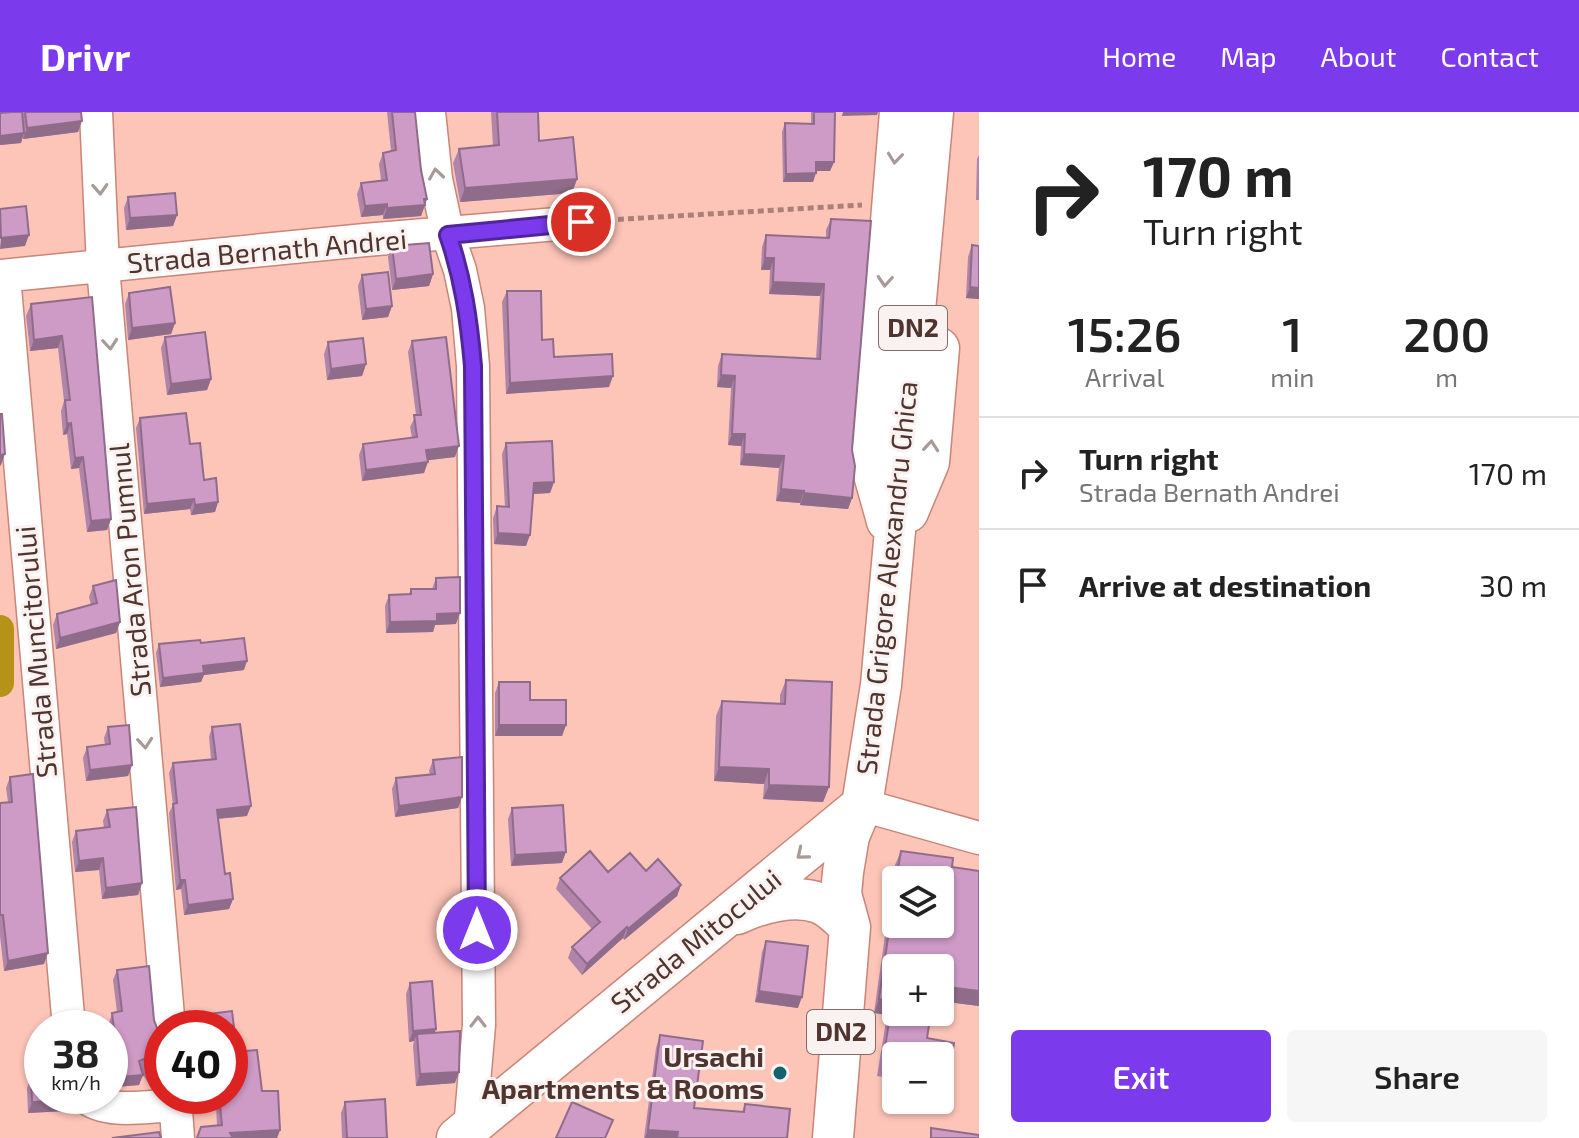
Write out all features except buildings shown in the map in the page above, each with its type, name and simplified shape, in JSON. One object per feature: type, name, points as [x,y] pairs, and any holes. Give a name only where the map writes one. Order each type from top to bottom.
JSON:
[{"type":"main road","points":[[893,545],[871,464],[900,112]]},
{"type":"main road","name":"Strada Grigore Alexandru Ghica","points":[[833,1138],[850,927],[864,900],[867,875],[870,836],[862,805],[881,685],[933,112]]},
{"type":"main road","points":[[893,545],[929,462],[960,112]]},
{"type":"main road","name":"Strada Mitocului","points":[[463,1133],[862,805]]},
{"type":"main road","points":[[715,925],[748,909],[793,900],[820,903],[850,927]]},
{"type":"street","name":"Strada Aron Pumnul","points":[[96,112],[103,267],[167,1010]]},
{"type":"street","points":[[429,112],[436,179],[468,308],[473,366],[479,1025],[463,1133]]},
{"type":"street","name":"Strada Bernath Andrei","points":[[2,276],[581,222]]},
{"type":"street","name":"Strada Muncitorului","points":[[2,276],[67,1010]]},
{"type":"street","points":[[862,805],[979,838]]},
{"type":"street","points":[[176,1114],[178,1138]]},
{"type":"path","points":[[581,222],[891,203]]},
{"type":"waterway","points":[[0,629],[0,683]]},
{"type":"place","name":"Ursachi Apartments & Rooms","points":[[780,1073]]},
{"type":"route","points":[[477,930],[473,366],[468,308],[448,235],[581,222]]}]
